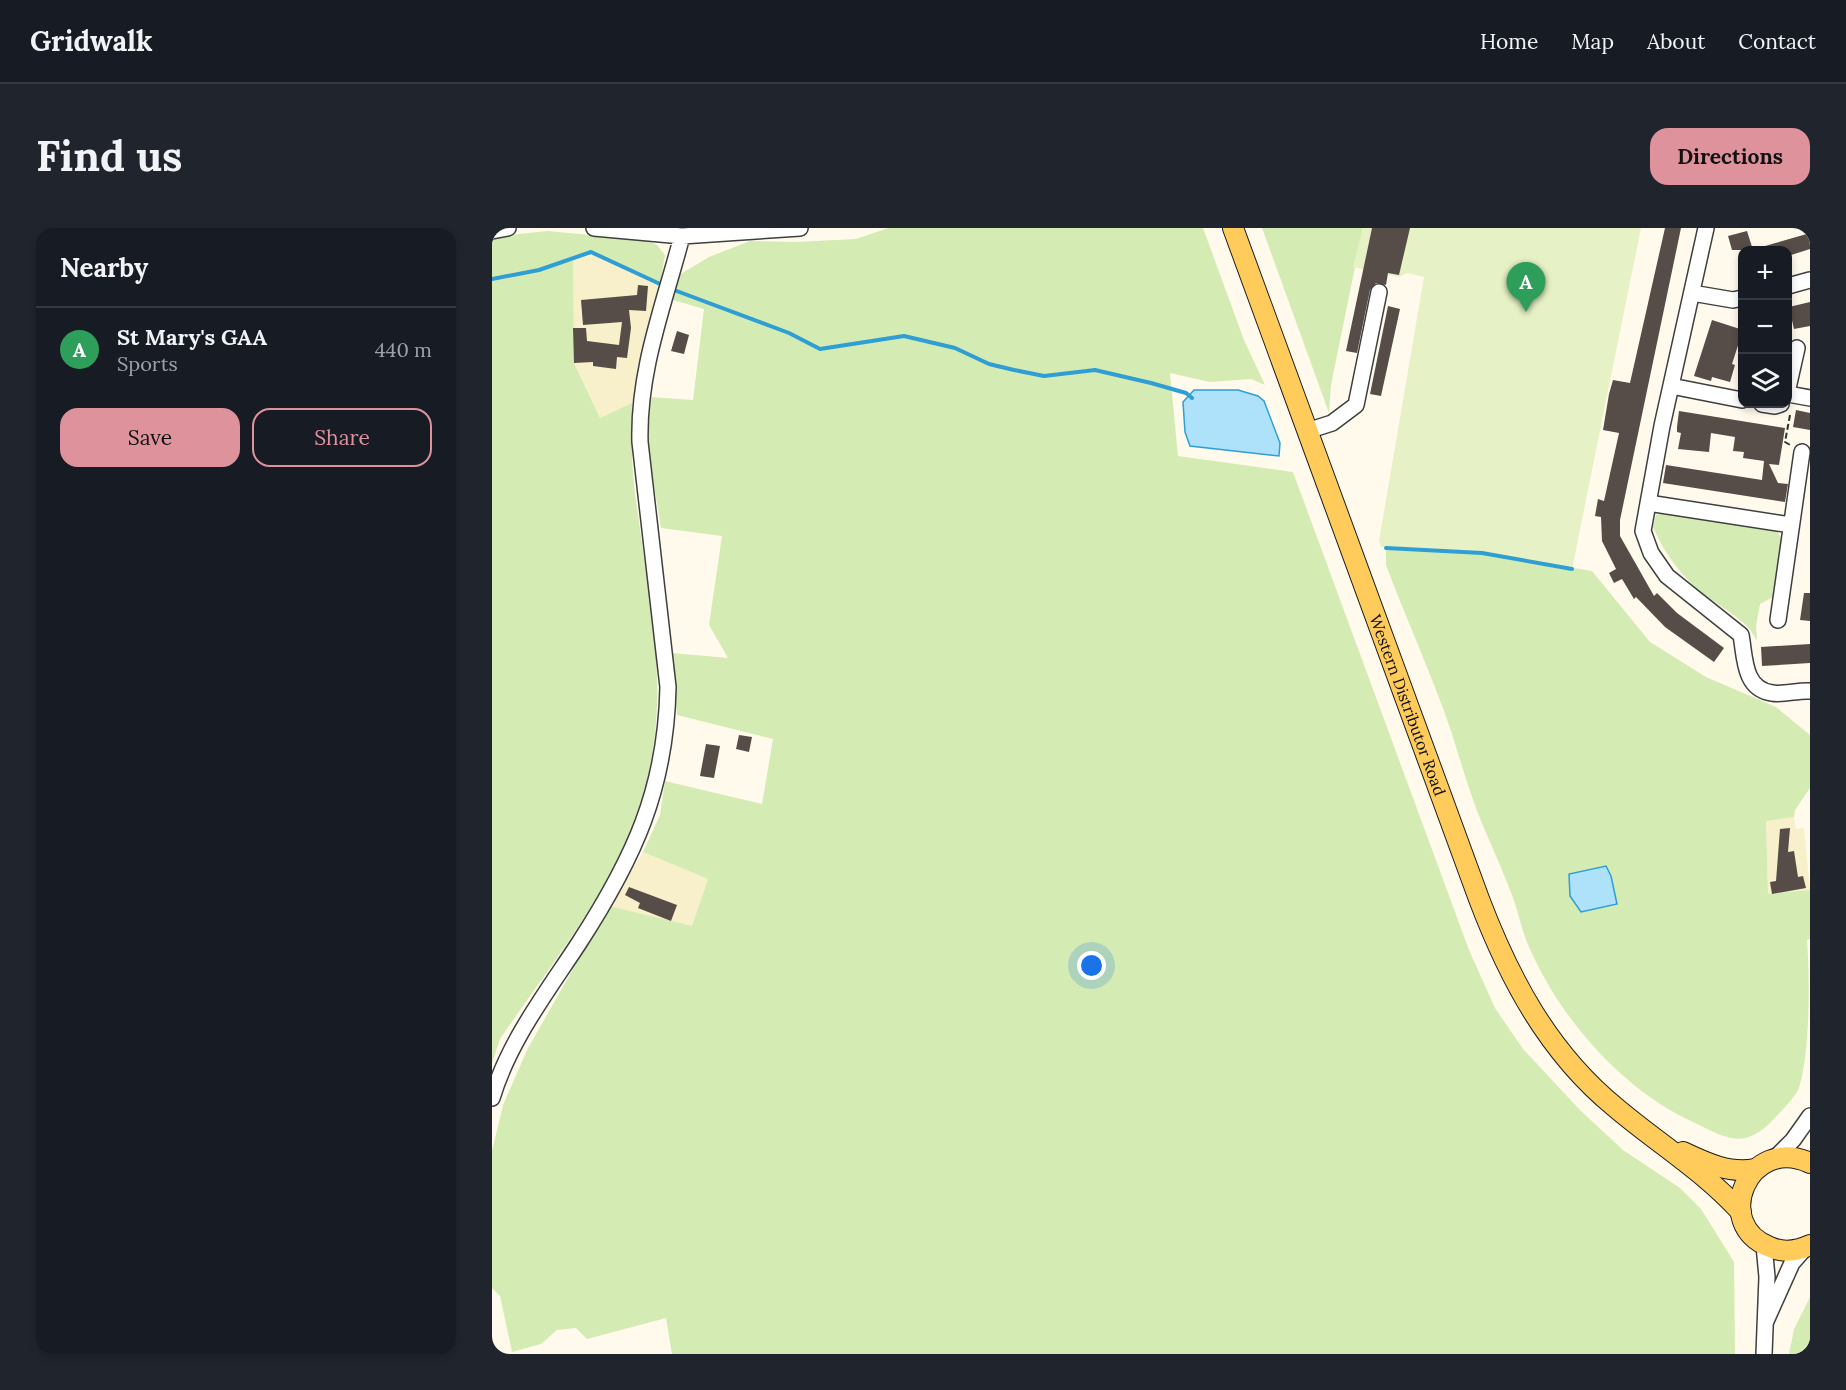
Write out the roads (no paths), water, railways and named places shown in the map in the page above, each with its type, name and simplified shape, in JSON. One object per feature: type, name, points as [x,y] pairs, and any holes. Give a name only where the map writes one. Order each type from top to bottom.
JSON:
[{"type":"main road","name":"Western Distributor Road","points":[[1233,228],[1505,965],[1541,1026],[1574,1068],[1612,1105],[1716,1186],[1741,1212],[1751,1234],[1764,1245]]},
{"type":"main road","name":"Western Distributor Road","points":[[1654,1138],[1724,1168],[1741,1171],[1755,1169]]},
{"type":"main road","points":[[1741,1212],[1743,1188],[1755,1169],[1775,1158],[1790,1157],[1810,1163]]},
{"type":"main road","points":[[1764,1245],[1790,1251],[1809,1246]]},
{"type":"street","points":[[492,231],[508,228]]},
{"type":"street","points":[[594,228],[682,236],[800,228]]},
{"type":"street","points":[[1706,228],[1671,386],[1643,531],[1651,553],[1667,576],[1741,635],[1746,671],[1755,686],[1771,693],[1810,691]]},
{"type":"street","points":[[492,1098],[521,1032],[580,941],[637,843],[650,810],[659,771],[668,722],[668,687],[639,442],[639,408],[646,362],[682,236]]},
{"type":"street","points":[[1792,285],[1810,280]]},
{"type":"street","points":[[1307,431],[1332,423],[1356,405],[1379,292]]},
{"type":"street","points":[[1692,293],[1738,299]]},
{"type":"street","points":[[1792,370],[1797,348]]},
{"type":"street","points":[[1671,386],[1738,399]]},
{"type":"street","points":[[1792,401],[1810,398]]},
{"type":"street","points":[[1778,620],[1802,452]]},
{"type":"street","points":[[1648,503],[1791,525]]},
{"type":"street","points":[[1775,1158],[1793,1140],[1810,1116]]},
{"type":"street","points":[[1764,1245],[1766,1321],[1764,1354]]},
{"type":"street","points":[[1766,1321],[1792,1263],[1809,1246]]},
{"type":"water","points":[[1194,390],[1238,390],[1258,396],[1264,401],[1280,443],[1279,456],[1190,446],[1185,432],[1183,402]]},
{"type":"water","points":[[1606,866],[1611,876],[1617,904],[1581,912],[1570,896],[1569,874]]},
{"type":"waterway","points":[[492,279],[539,270],[591,252],[660,284]]},
{"type":"waterway","points":[[674,290],[789,333],[820,349],[904,336],[955,348],[989,364],[1014,370],[1044,376],[1095,370],[1186,393],[1192,398]]},
{"type":"waterway","points":[[1386,548],[1482,553],[1572,569]]},
{"type":"place","name":"St Mary's GAA","points":[[1526,312]]}]
